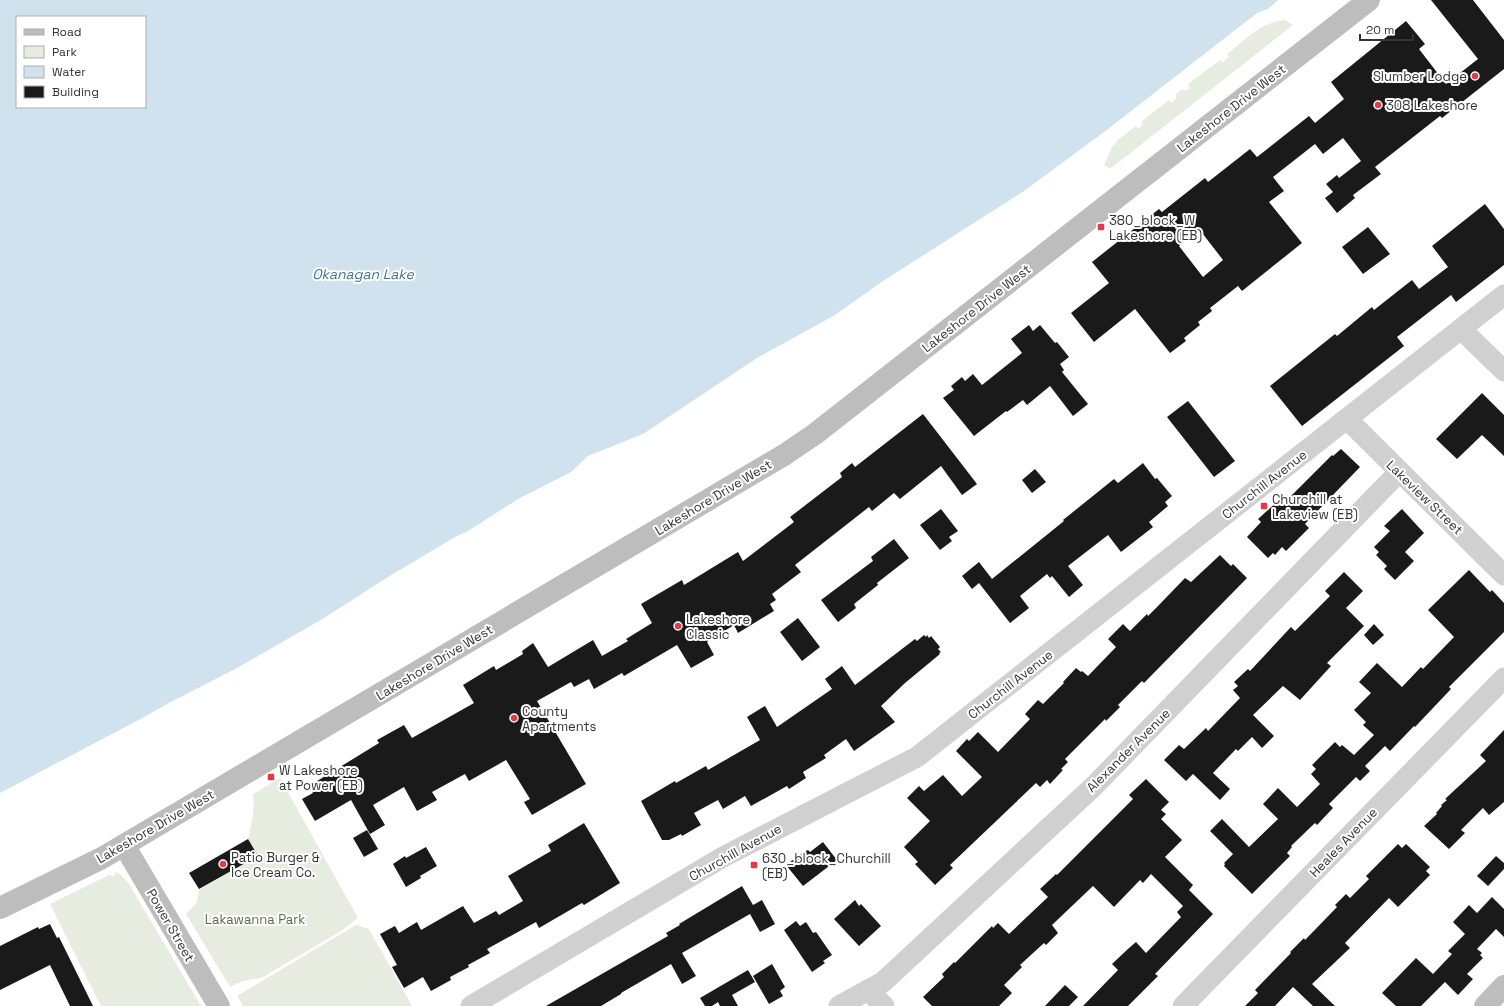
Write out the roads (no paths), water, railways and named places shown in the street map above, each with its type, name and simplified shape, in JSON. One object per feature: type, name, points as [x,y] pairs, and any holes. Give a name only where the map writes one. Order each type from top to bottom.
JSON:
[{"type":"street","name":"Lakeshore Drive West","points":[[0,908],[102,858],[784,455],[815,434],[1369,0]]},
{"type":"street","name":"Churchill Avenue","points":[[471,1006],[723,857],[917,757],[1504,295]]},
{"type":"street","points":[[1461,329],[1504,371]]},
{"type":"street","name":"Lakeview Street","points":[[1347,419],[1504,575]]},
{"type":"street","name":"Alexander Avenue","points":[[839,1006],[883,982],[1094,786],[1399,472]]},
{"type":"street","name":"Heales Avenue","points":[[1183,1006],[1504,678]]},
{"type":"street","name":"Power Street","points":[[124,845],[218,1006]]},
{"type":"street","points":[[1485,1006],[1504,986]]},
{"type":"street","points":[[868,990],[884,1006]]},
{"type":"water","name":"Okanagan Lake","points":[[0,0],[1278,0],[1268,9],[1257,13],[1108,129],[1024,191],[883,281],[835,315],[757,358],[643,434],[588,456],[571,472],[518,499],[468,531],[455,537],[388,577],[324,618],[237,668],[0,793]]},
{"type":"place","name":"Slumber Lodge","points":[[1475,76]]},
{"type":"place","name":"308 Lakeshore","points":[[1378,105]]},
{"type":"place","name":"380_block_W Lakeshore (EB)","points":[[1101,227]]},
{"type":"place","name":"Churchill at Lakeview (EB)","points":[[1264,506]]},
{"type":"place","name":"Lakeshore Classic","points":[[678,626]]},
{"type":"place","name":"County Apartments","points":[[514,718]]},
{"type":"place","name":"W Lakeshore at Power (EB)","points":[[271,777]]},
{"type":"place","name":"Patio Burger & Ice Cream Co.","points":[[223,864]]},
{"type":"place","name":"630_block_Churchill (EB)","points":[[754,865]]},
{"type":"park label","name":"Lakawanna Park","points":[[255,919]]}]
